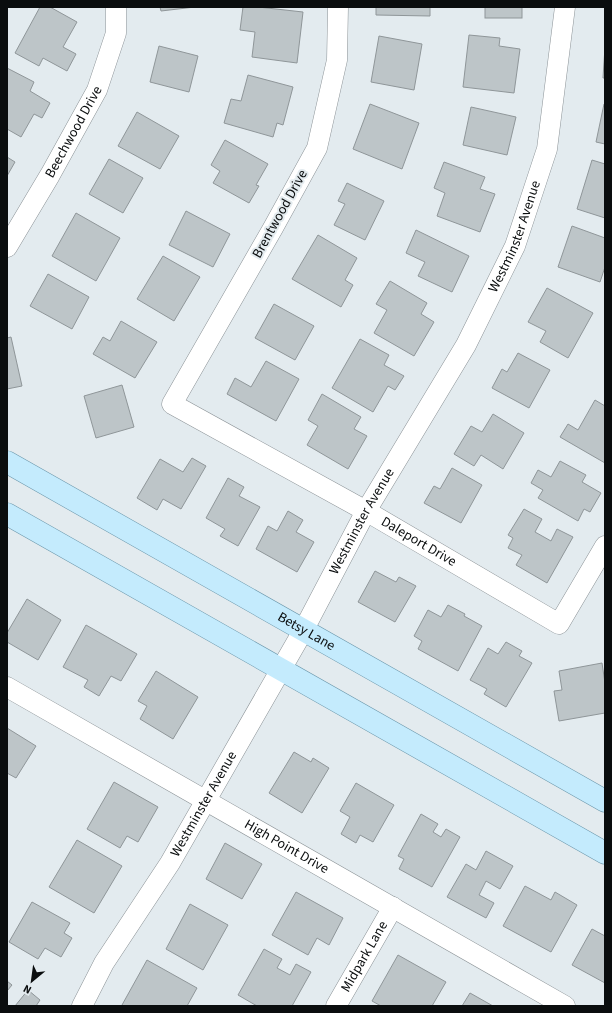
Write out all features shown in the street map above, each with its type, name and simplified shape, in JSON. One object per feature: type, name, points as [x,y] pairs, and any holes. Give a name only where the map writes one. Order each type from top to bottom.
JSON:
[{"type":"main road","name":"Betsy Lane","points":[[7,462],[605,801]]},
{"type":"main road","points":[[7,514],[605,853]]},
{"type":"street","name":"Beechwood Drive","points":[[7,247],[98,90],[116,33],[116,7]]},
{"type":"street","name":"Brentwood Drive","points":[[172,404],[317,148],[337,60],[338,7]]},
{"type":"street","name":"Westminster Avenue","points":[[82,1006],[104,963],[170,863],[303,631],[366,510],[466,346],[515,246],[547,149],[565,7]]},
{"type":"street","name":"Daleport Drive","points":[[172,404],[366,510],[559,624],[605,546]]},
{"type":"street","name":"High Point Drive","points":[[7,687],[565,1006]]},
{"type":"street","name":"Midpark Lane","points":[[336,1006],[393,907]]},
{"type":"building","points":[[40,7],[50,7],[77,22],[63,47],[76,54],[67,71],[43,58],[39,66],[15,53]]},
{"type":"building","points":[[160,7],[195,7],[161,11]]},
{"type":"building","points":[[243,7],[258,7],[303,12],[297,63],[252,57],[255,32],[240,30]]},
{"type":"building","points":[[376,7],[430,7],[430,16],[376,15]]},
{"type":"building","points":[[485,7],[522,7],[522,18],[485,18]]},
{"type":"building","points":[[469,35],[500,38],[499,46],[520,49],[514,93],[463,87]]},
{"type":"building","points":[[379,36],[422,44],[414,90],[371,82]]},
{"type":"building","points":[[159,46],[198,56],[189,92],[150,82]]},
{"type":"building","points":[[605,47],[605,78],[603,78]]},
{"type":"building","points":[[7,68],[34,82],[30,91],[50,103],[42,118],[34,114],[21,137],[7,129]]},
{"type":"building","points":[[248,75],[293,87],[283,125],[277,123],[273,137],[224,123],[231,99],[241,101]]},
{"type":"building","points":[[370,104],[419,123],[402,169],[353,149]]},
{"type":"building","points":[[605,104],[605,144],[596,142]]},
{"type":"building","points":[[471,107],[516,117],[507,155],[463,145]]},
{"type":"building","points":[[137,112],[179,136],[160,169],[118,146]]},
{"type":"building","points":[[225,140],[268,164],[256,185],[259,186],[249,203],[213,183],[220,171],[211,165]]},
{"type":"building","points":[[7,157],[15,162],[7,176]]},
{"type":"building","points":[[109,159],[143,178],[123,213],[89,194]]},
{"type":"building","points":[[592,160],[605,164],[605,218],[577,209]]},
{"type":"building","points":[[444,162],[485,177],[480,189],[495,194],[480,232],[437,216],[445,193],[434,188]]},
{"type":"building","points":[[347,183],[384,201],[365,240],[334,225],[345,204],[338,201]]},
{"type":"building","points":[[186,211],[230,234],[213,267],[169,245]]},
{"type":"building","points":[[76,213],[120,238],[96,281],[52,256]]},
{"type":"building","points":[[572,226],[605,238],[605,267],[600,282],[558,267]]},
{"type":"building","points":[[416,230],[469,256],[452,292],[418,276],[425,262],[406,253]]},
{"type":"building","points":[[318,235],[357,258],[345,280],[353,285],[341,307],[292,279]]},
{"type":"building","points":[[163,256],[200,277],[174,321],[137,299]]},
{"type":"building","points":[[48,274],[89,297],[72,329],[30,306]]},
{"type":"building","points":[[390,281],[427,303],[421,314],[434,322],[414,356],[374,333],[387,310],[376,304]]},
{"type":"building","points":[[547,288],[593,313],[568,358],[540,342],[546,331],[528,322]]},
{"type":"building","points":[[274,304],[314,326],[295,360],[255,338]]},
{"type":"building","points":[[121,321],[157,342],[135,378],[93,354],[103,337],[110,341]]},
{"type":"building","points":[[11,337],[22,386],[7,389],[7,338]]},
{"type":"building","points":[[360,339],[389,355],[384,365],[404,376],[395,390],[388,386],[373,412],[332,388]]},
{"type":"building","points":[[518,353],[550,370],[529,408],[492,388],[502,369],[507,372]]},
{"type":"building","points":[[266,361],[299,379],[276,421],[227,394],[235,378],[251,387]]},
{"type":"building","points":[[122,385],[134,427],[96,438],[84,396]]},
{"type":"building","points":[[322,394],[361,417],[354,429],[367,436],[348,469],[307,445],[318,426],[308,420]]},
{"type":"building","points":[[595,400],[605,406],[605,463],[560,437],[568,424],[578,430]]},
{"type":"building","points":[[493,414],[524,433],[503,469],[481,455],[474,466],[454,454],[471,426],[482,432]]},
{"type":"building","points":[[192,458],[206,466],[181,509],[163,499],[157,510],[137,498],[160,459],[183,472]]},
{"type":"building","points":[[560,461],[586,475],[582,482],[601,493],[590,512],[584,509],[578,521],[538,498],[543,490],[531,483],[538,470],[551,477]]},
{"type":"building","points":[[452,468],[482,485],[461,523],[424,503],[434,486],[440,489]]},
{"type":"building","points":[[228,478],[244,487],[239,496],[260,507],[238,546],[220,536],[225,529],[206,518]]},
{"type":"building","points":[[524,509],[542,519],[535,532],[551,541],[557,529],[573,537],[547,583],[516,565],[522,555],[508,548],[513,538],[508,535]]},
{"type":"building","points":[[288,511],[303,520],[296,532],[314,542],[297,572],[256,549],[268,526],[277,531]]},
{"type":"building","points":[[375,571],[396,582],[399,577],[416,586],[395,622],[358,602]]},
{"type":"building","points":[[27,599],[61,620],[38,660],[7,642],[7,633]]},
{"type":"building","points":[[448,605],[465,614],[464,616],[482,626],[458,671],[418,649],[422,641],[414,636],[428,610],[441,617]]},
{"type":"building","points":[[86,625],[137,654],[121,681],[111,676],[99,696],[84,687],[88,680],[63,667]]},
{"type":"building","points":[[506,642],[522,651],[519,656],[532,663],[506,707],[484,694],[487,689],[470,680],[488,648],[498,654]]},
{"type":"building","points":[[602,663],[605,683],[605,713],[559,721],[554,691],[562,690],[559,671]]},
{"type":"building","points":[[156,671],[198,697],[173,739],[140,719],[147,706],[138,701]]},
{"type":"building","points":[[7,728],[36,746],[16,778],[7,773]]},
{"type":"building","points":[[294,752],[311,762],[313,758],[329,768],[302,813],[269,793]]},
{"type":"building","points":[[114,782],[158,807],[138,842],[127,836],[120,848],[87,829]]},
{"type":"building","points":[[356,783],[394,805],[373,842],[360,835],[356,843],[341,834],[350,817],[340,811]]},
{"type":"building","points":[[421,814],[438,824],[433,832],[441,837],[446,829],[460,837],[432,887],[399,869],[404,859],[398,856]]},
{"type":"building","points":[[77,840],[122,866],[94,913],[49,887]]},
{"type":"building","points":[[225,843],[262,864],[242,899],[206,879]]},
{"type":"building","points":[[486,851],[513,866],[500,889],[486,881],[479,895],[494,903],[486,918],[447,897],[466,864],[476,870]]},
{"type":"building","points":[[525,886],[551,900],[555,892],[577,905],[551,952],[503,926]]},
{"type":"building","points":[[296,892],[343,918],[329,945],[317,938],[308,955],[272,935]]},
{"type":"building","points":[[32,902],[70,923],[64,933],[72,938],[61,957],[45,948],[38,959],[9,942]]},
{"type":"building","points":[[190,904],[228,925],[203,970],[166,949]]},
{"type":"building","points":[[592,929],[605,936],[605,983],[572,965]]},
{"type":"building","points":[[264,949],[282,959],[277,968],[290,975],[296,964],[311,972],[292,1006],[257,1006],[238,995]]},
{"type":"building","points":[[398,955],[446,982],[432,1006],[381,1006],[372,1001]]},
{"type":"building","points":[[147,960],[197,988],[187,1006],[122,1005]]},
{"type":"building","points":[[7,981],[12,985],[7,991]]},
{"type":"building","points":[[28,990],[40,1000],[36,1006],[15,1006]]},
{"type":"building","points":[[470,993],[493,1006],[462,1006]]}]
